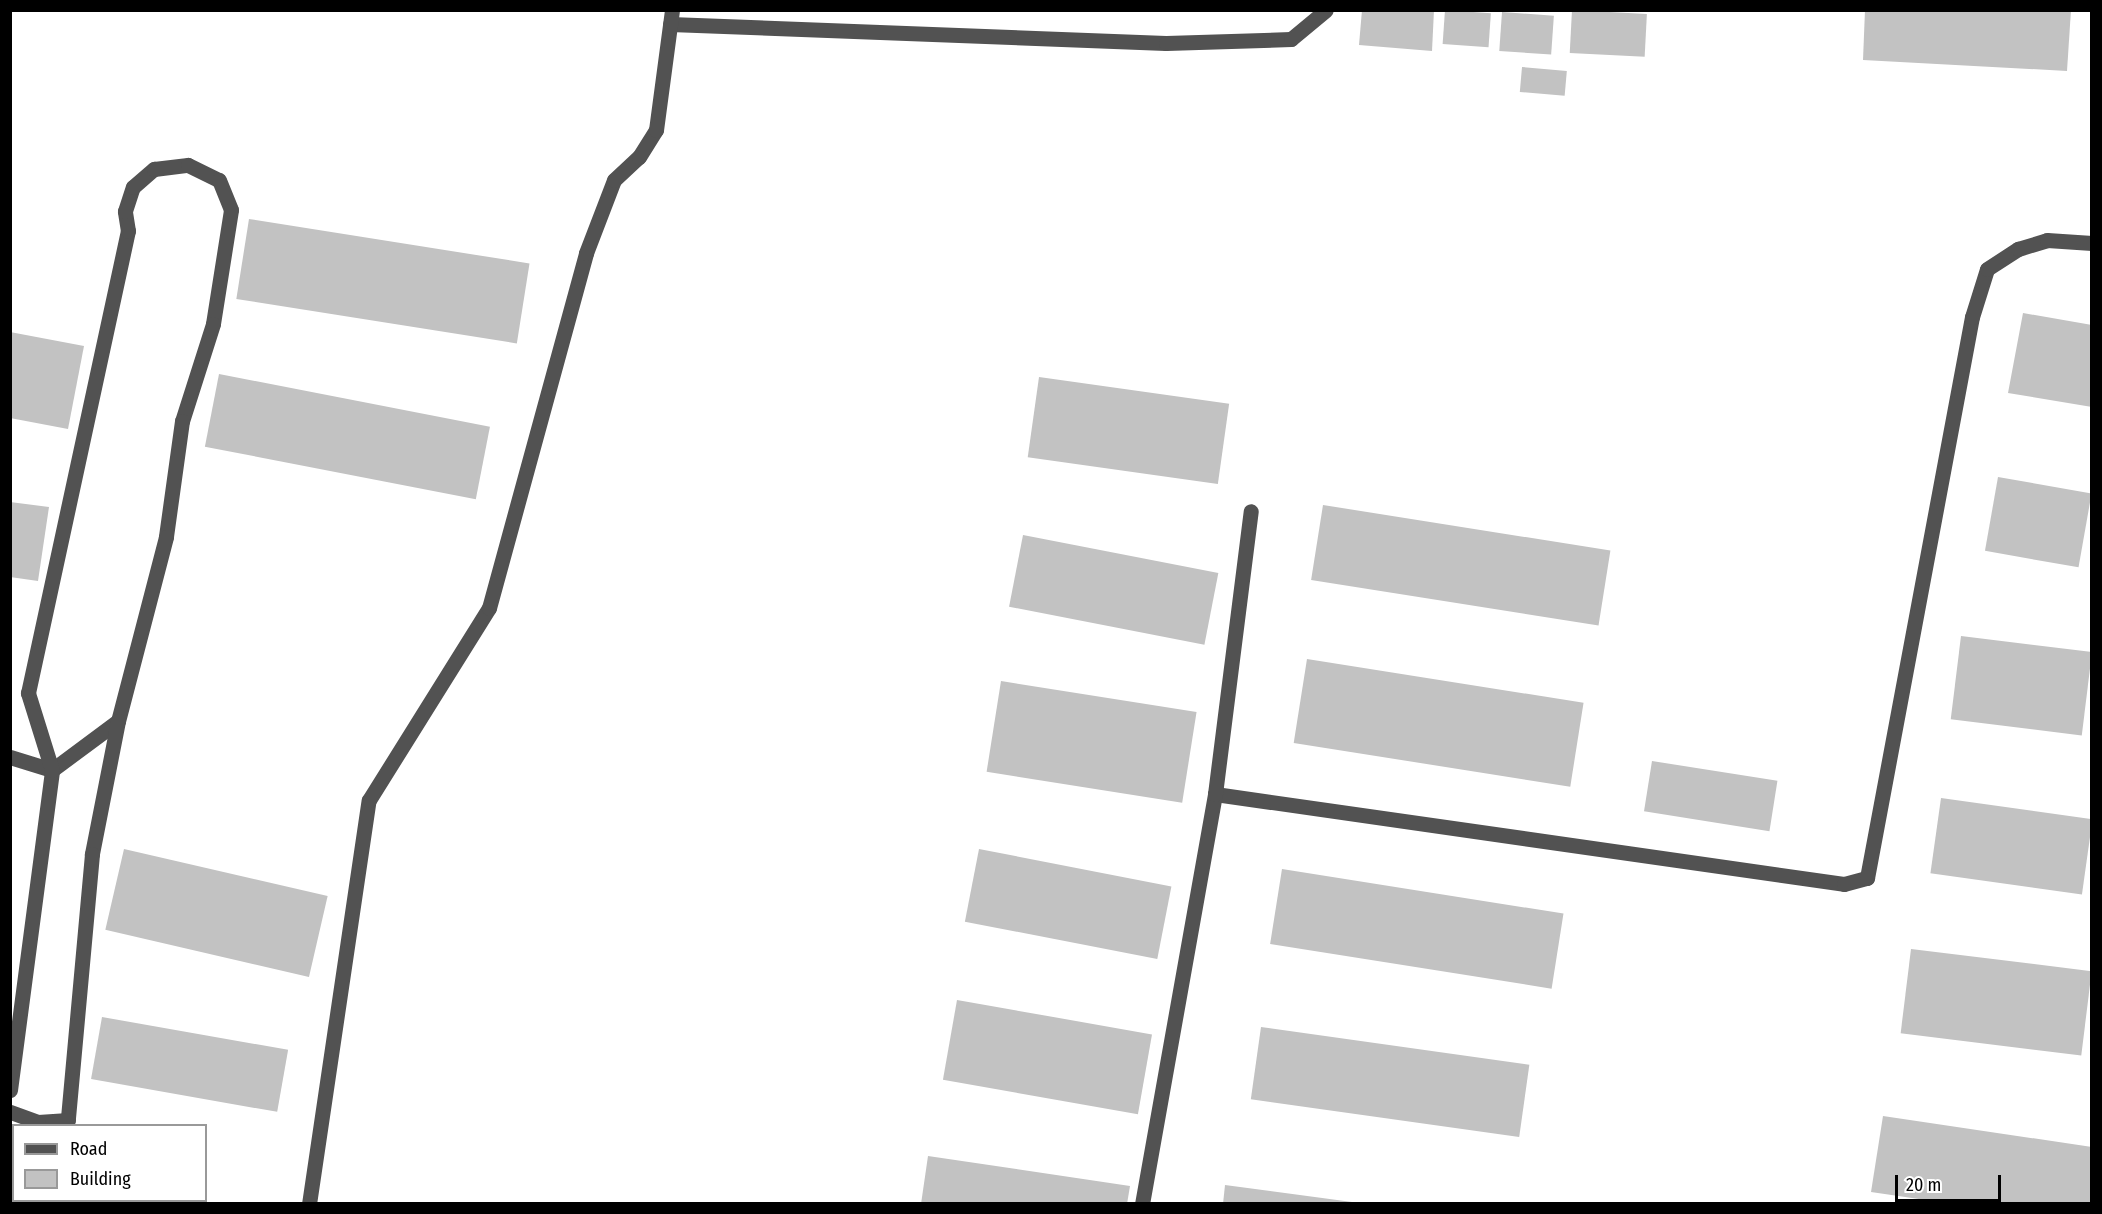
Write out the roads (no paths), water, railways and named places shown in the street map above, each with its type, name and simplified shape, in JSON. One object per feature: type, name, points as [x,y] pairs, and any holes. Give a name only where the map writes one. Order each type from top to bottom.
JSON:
[{"type":"street","points":[[309,1203],[369,800],[489,608],[586,253],[614,180],[639,157],[656,130],[671,17],[1167,43],[1291,39],[1326,10]]},
{"type":"street","points":[[10,1090],[52,770],[28,693],[128,231],[125,211],[133,187],[154,169],[188,165],[219,180],[231,210],[213,324],[182,422],[166,537],[118,721],[92,854],[68,1120],[38,1122],[10,1112]]},
{"type":"street","points":[[1215,794],[1844,884],[1867,878],[1972,317],[1987,268],[2018,249],[2047,240],[2091,243]]},
{"type":"street","points":[[1142,1203],[1215,794],[1251,511]]},
{"type":"street","points":[[52,770],[118,721]]},
{"type":"street","points":[[10,757],[52,770]]}]
